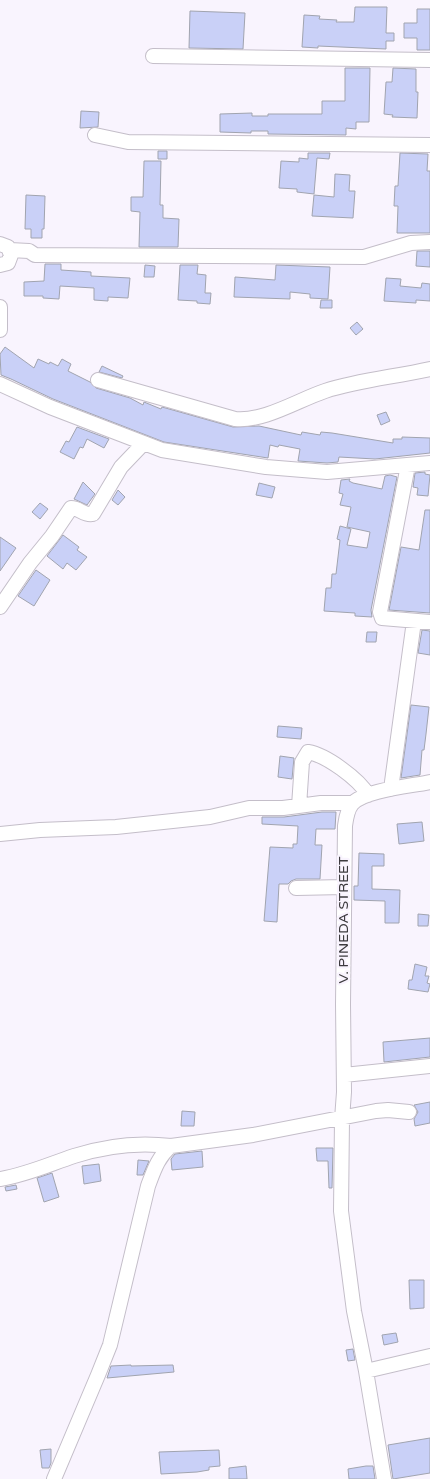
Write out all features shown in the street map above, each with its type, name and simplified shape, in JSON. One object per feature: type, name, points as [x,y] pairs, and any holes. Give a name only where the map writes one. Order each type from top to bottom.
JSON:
[{"type":"street","points":[[153,56],[430,60]]},
{"type":"street","points":[[96,135],[128,142],[430,145]]},
{"type":"street","points":[[5,255],[28,260],[36,255],[364,256],[402,245],[430,242]]},
{"type":"street","points":[[0,307],[0,330]]},
{"type":"street","points":[[98,380],[191,407],[245,420],[271,413],[323,392],[430,369]]},
{"type":"street","points":[[0,384],[50,408],[162,450],[222,461],[310,472],[430,463]]},
{"type":"street","points":[[0,607],[71,508],[75,508],[88,515],[93,514],[121,467],[142,444]]},
{"type":"street","points":[[408,465],[380,612],[382,618],[430,622]]},
{"type":"street","points":[[391,789],[414,621]]},
{"type":"street","points":[[299,806],[302,762],[308,752],[318,754],[350,776],[368,795]]},
{"type":"street","points":[[0,834],[34,830],[116,827],[210,817],[249,808],[283,808],[320,803],[353,803],[368,795],[430,782]]},
{"type":"street","name":"V. PINEDA STREET","points":[[353,803],[347,814],[345,826],[342,1211],[354,1311],[384,1479]]},
{"type":"street","points":[[296,888],[344,887]]},
{"type":"street","points":[[344,1075],[430,1066]]},
{"type":"street","points":[[0,1179],[27,1173],[100,1149],[133,1144],[171,1146],[226,1139],[382,1111],[409,1112]]},
{"type":"street","points":[[54,1479],[105,1359],[148,1186],[160,1157],[171,1146]]},
{"type":"street","points":[[366,1371],[430,1356]]},
{"type":"building","points":[[355,7],[387,7],[386,33],[394,33],[394,41],[386,41],[386,49],[302,47],[304,15],[320,16],[319,19],[337,20],[336,22],[354,22]]},
{"type":"building","points":[[417,9],[430,9],[430,50],[417,50],[417,38],[404,38],[404,23],[417,23]]},
{"type":"building","points":[[190,11],[245,13],[243,49],[189,48]]},
{"type":"building","points":[[345,68],[370,68],[369,122],[356,122],[356,129],[346,128],[346,135],[268,134],[268,131],[251,131],[251,133],[220,132],[220,114],[252,113],[252,116],[268,116],[268,114],[322,114],[322,101],[345,101]]},
{"type":"building","points":[[393,68],[416,69],[416,92],[418,92],[417,118],[392,117],[393,115],[384,114],[386,82],[392,82]]},
{"type":"building","points":[[81,111],[99,112],[98,127],[80,128]]},
{"type":"building","points":[[158,151],[167,151],[167,159],[158,159]]},
{"type":"building","points":[[308,153],[330,153],[329,159],[317,158],[314,194],[297,192],[297,189],[279,188],[281,161],[299,162],[299,158],[308,159]]},
{"type":"building","points":[[400,153],[428,154],[427,171],[430,171],[430,233],[397,233],[398,206],[394,206],[395,186],[398,186]]},
{"type":"building","points":[[144,161],[161,161],[160,205],[163,205],[163,218],[179,219],[178,247],[139,247],[140,212],[131,211],[131,197],[143,197]]},
{"type":"building","points":[[335,174],[350,175],[349,191],[355,191],[353,218],[312,216],[314,195],[334,197]]},
{"type":"building","points":[[26,195],[45,196],[42,238],[31,238],[31,229],[25,229]]},
{"type":"building","points":[[417,251],[430,251],[430,267],[416,266]]},
{"type":"building","points":[[45,264],[61,264],[61,270],[91,272],[91,276],[130,278],[128,298],[108,297],[108,301],[94,300],[94,288],[60,286],[59,299],[43,298],[43,296],[24,296],[24,282],[44,281]]},
{"type":"building","points":[[145,265],[155,266],[154,277],[144,277]]},
{"type":"building","points":[[180,265],[198,265],[197,274],[206,275],[205,293],[211,293],[210,304],[178,300]]},
{"type":"building","points":[[276,265],[330,267],[328,299],[310,298],[310,294],[290,292],[290,299],[234,297],[235,277],[275,280]]},
{"type":"building","points":[[386,278],[401,279],[400,286],[421,288],[422,283],[430,284],[430,301],[416,300],[416,303],[384,301]]},
{"type":"building","points":[[321,300],[332,300],[332,308],[320,308]]},
{"type":"building","points":[[357,322],[363,329],[356,335],[350,328]]},
{"type":"building","points":[[5,347],[34,368],[38,359],[58,366],[62,359],[71,364],[68,371],[90,382],[96,388],[130,398],[143,405],[144,402],[161,409],[162,407],[233,427],[259,426],[301,435],[302,432],[320,435],[321,432],[393,443],[393,439],[402,439],[402,437],[430,438],[430,453],[375,459],[339,457],[338,462],[327,463],[298,461],[300,449],[279,445],[278,447],[270,445],[268,458],[164,442],[53,399],[1,375],[0,354]]},
{"type":"building","points":[[102,366],[123,376],[122,378],[99,372]]},
{"type":"building","points":[[386,412],[390,421],[381,425],[377,415]]},
{"type":"building","points":[[77,427],[109,439],[104,448],[87,439],[83,448],[80,447],[74,459],[60,452],[66,441],[69,442]]},
{"type":"building","points":[[425,472],[425,474],[430,475],[428,496],[417,495],[418,488],[413,487],[415,473]]},
{"type":"building","points":[[385,476],[397,477],[371,610],[372,617],[355,616],[355,613],[324,611],[326,588],[331,588],[332,574],[336,574],[340,540],[337,539],[340,526],[351,529],[347,545],[367,548],[370,532],[347,527],[351,507],[340,505],[343,494],[339,493],[341,480],[350,479],[349,481],[353,483],[382,489]]},
{"type":"building","points":[[83,482],[95,494],[87,505],[74,499]]},
{"type":"building","points":[[259,483],[275,487],[272,498],[256,495]]},
{"type":"building","points":[[118,490],[125,497],[118,505],[112,500]]},
{"type":"building","points":[[40,503],[48,509],[40,519],[32,512]]},
{"type":"building","points":[[425,510],[430,510],[430,613],[389,610],[401,547],[419,550]]},
{"type":"building","points":[[63,535],[79,547],[77,550],[87,557],[76,570],[67,563],[63,569],[47,556]]},
{"type":"building","points":[[0,537],[16,548],[0,571]]},
{"type":"building","points":[[36,570],[50,580],[34,606],[18,596]]},
{"type":"building","points":[[422,630],[430,631],[430,655],[418,653]]},
{"type":"building","points":[[367,632],[377,632],[376,642],[366,642]]},
{"type":"building","points":[[411,705],[429,707],[424,750],[422,750],[420,775],[401,778]]},
{"type":"building","points":[[278,726],[302,728],[301,739],[277,737]]},
{"type":"building","points":[[280,756],[294,758],[292,779],[278,777]]},
{"type":"building","points":[[336,812],[335,829],[316,829],[315,845],[322,845],[320,879],[296,879],[288,884],[279,884],[277,922],[264,921],[270,847],[293,848],[293,844],[297,844],[298,826],[262,824],[262,817],[284,817]]},
{"type":"building","points":[[422,822],[424,841],[399,844],[397,824]]},
{"type":"building","points":[[359,853],[384,854],[384,866],[372,866],[372,889],[400,890],[399,923],[385,923],[385,901],[354,900],[354,886],[358,886]]},
{"type":"building","points":[[418,914],[429,915],[428,926],[418,926]]},
{"type":"building","points":[[415,964],[427,967],[425,976],[429,976],[427,983],[430,984],[428,992],[408,989]]},
{"type":"building","points":[[430,1038],[430,1057],[384,1062],[383,1042]]},
{"type":"building","points":[[430,1102],[430,1123],[415,1126],[414,1119],[418,1112],[414,1105]]},
{"type":"building","points":[[182,1111],[195,1112],[194,1126],[181,1126]]},
{"type":"building","points":[[316,1148],[333,1148],[332,1188],[329,1188],[328,1161],[317,1161]]},
{"type":"building","points":[[202,1151],[203,1167],[172,1170],[171,1159],[175,1154]]},
{"type":"building","points":[[138,1160],[149,1161],[143,1175],[137,1175]]},
{"type":"building","points":[[99,1164],[101,1181],[84,1184],[82,1166]]},
{"type":"building","points":[[52,1173],[59,1197],[44,1202],[37,1178]]},
{"type":"building","points":[[16,1185],[17,1189],[6,1191],[5,1187]]},
{"type":"building","points":[[409,1280],[424,1280],[424,1308],[410,1309]]},
{"type":"building","points":[[396,1333],[398,1342],[384,1345],[382,1335]]},
{"type":"building","points":[[353,1349],[355,1360],[348,1361],[346,1350]]},
{"type":"building","points":[[173,1365],[174,1372],[107,1378],[111,1366]]},
{"type":"building","points":[[430,1438],[430,1473],[393,1479],[388,1445]]},
{"type":"building","points":[[51,1449],[49,1468],[42,1468],[40,1450]]},
{"type":"building","points":[[219,1450],[220,1466],[209,1467],[209,1470],[197,1472],[161,1474],[159,1452]]},
{"type":"building","points":[[246,1466],[247,1479],[229,1479],[229,1468]]},
{"type":"building","points":[[373,1466],[375,1479],[349,1479],[348,1469]]}]
